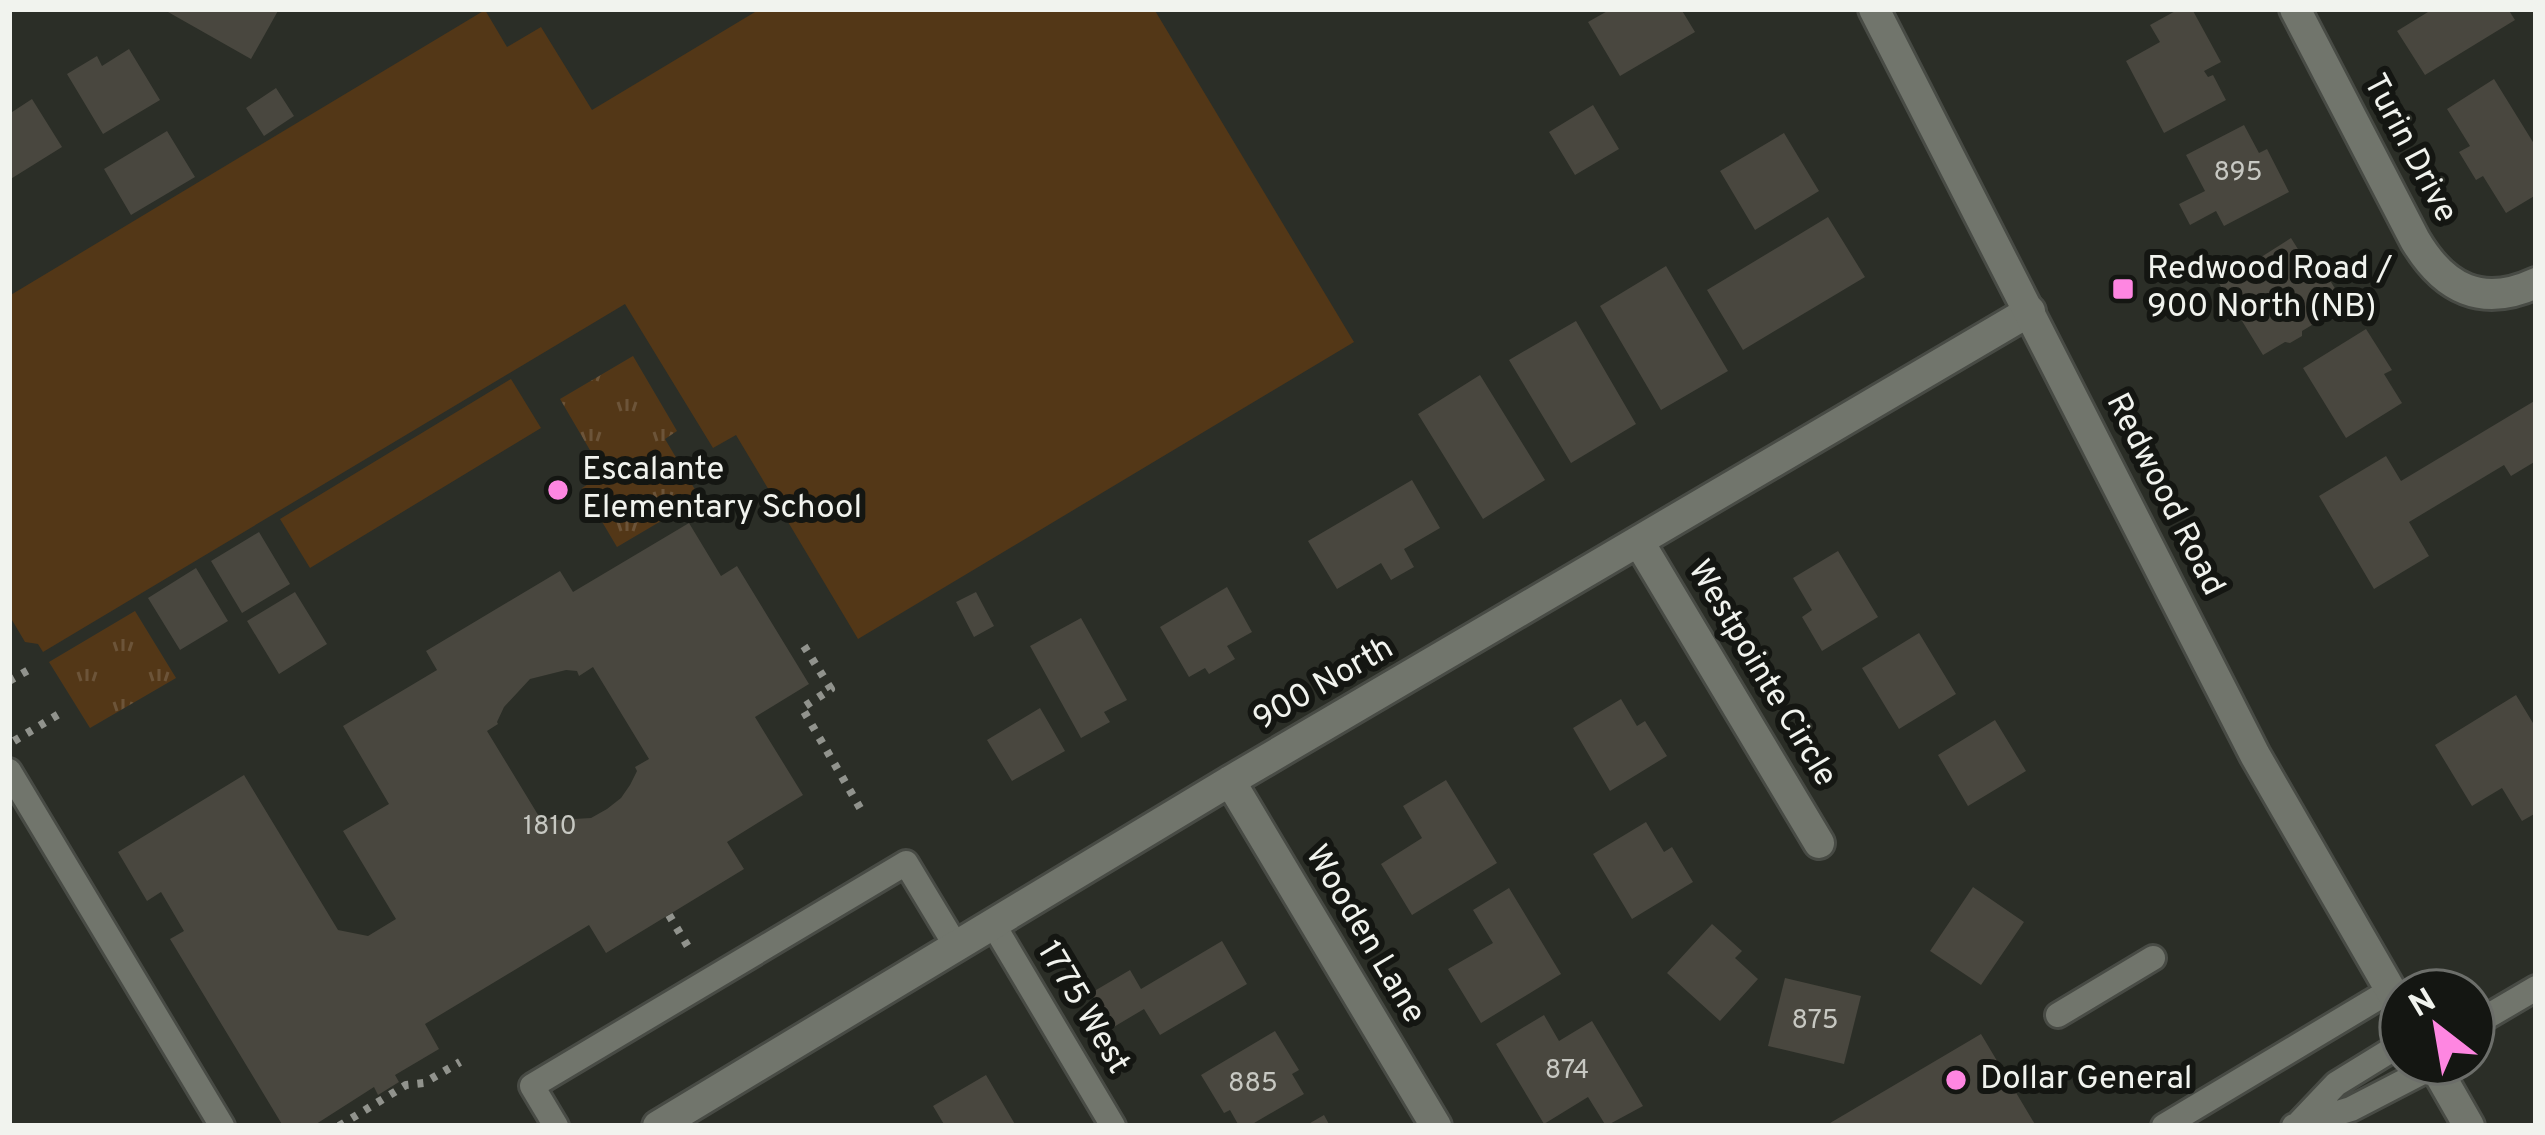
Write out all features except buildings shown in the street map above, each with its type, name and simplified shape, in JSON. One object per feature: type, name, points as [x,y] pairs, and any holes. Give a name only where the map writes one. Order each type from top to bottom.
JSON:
[{"type":"street","name":"Redwood Road","points":[[1874,9],[2255,754],[2378,967]]},
{"type":"street","name":"Turin Drive","points":[[2295,9],[2425,256],[2450,283],[2468,291],[2507,293],[2536,283]]},
{"type":"street","name":"900 North","points":[[658,1126],[1231,781],[2030,310]]},
{"type":"street","name":"Westpointe Circle","points":[[1639,542],[1820,843]]},
{"type":"street","name":"Wooden Lane","points":[[1231,781],[1436,1126]]},
{"type":"street","points":[[2447,1087],[2469,1126]]},
{"type":"lane","points":[[9,770],[222,1126]]},
{"type":"lane","points":[[556,1126],[532,1086],[907,863],[956,946]]},
{"type":"lane","name":"1775 West","points":[[993,924],[1113,1126]]},
{"type":"lane","points":[[2058,1015],[2153,958]]},
{"type":"lane","points":[[2497,1011],[2536,988]]},
{"type":"lane","points":[[2164,1126],[2377,1009]]},
{"type":"lane","points":[[2296,1125],[2336,1084],[2377,1059]]},
{"type":"lane","points":[[2296,1125],[2350,1109],[2391,1087]]},
{"type":"path","points":[[804,646],[831,689],[802,707],[863,813]]},
{"type":"path","points":[[9,681],[32,668]]},
{"type":"path","points":[[9,745],[59,714]]},
{"type":"path","points":[[669,915],[690,950]]},
{"type":"path","points":[[338,1126],[406,1085],[424,1083],[460,1062]]},
{"type":"green space","points":[[760,9],[1154,9],[1354,342],[858,639],[736,435],[713,448],[625,304],[43,652],[38,644],[25,642],[9,615],[9,296],[485,10],[507,47],[541,27],[592,110]]},
{"type":"green space","points":[[633,356],[677,431],[665,439],[700,498],[617,547],[582,488],[604,474],[560,399]]},
{"type":"green space","points":[[511,379],[541,428],[310,568],[280,519]]},
{"type":"green space","points":[[135,611],[176,678],[90,728],[49,662]]},
{"type":"place","name":"Redwood Road / 900 North (NB)","points":[[2123,289]]},
{"type":"place","name":"Escalante Elementary School","points":[[558,490]]},
{"type":"place","name":"Dollar General","points":[[1956,1080]]}]
